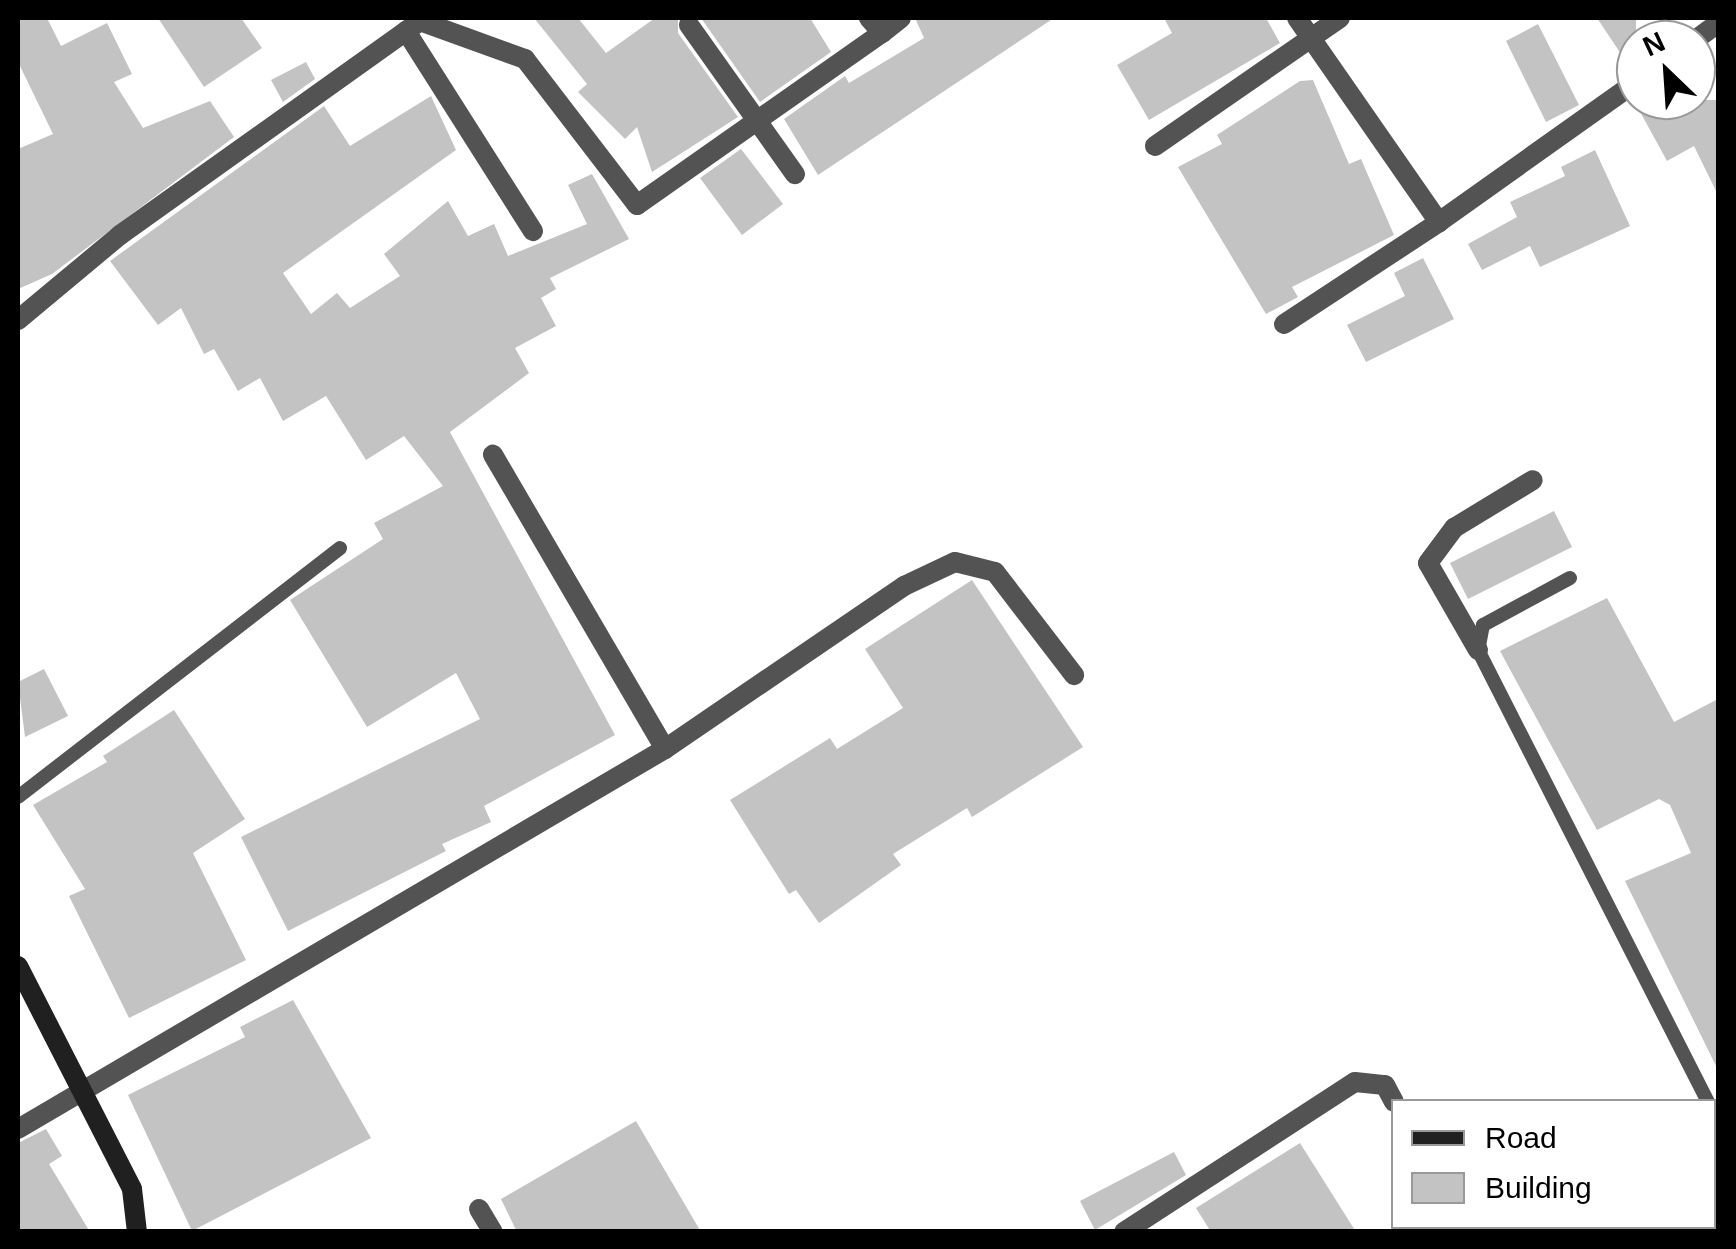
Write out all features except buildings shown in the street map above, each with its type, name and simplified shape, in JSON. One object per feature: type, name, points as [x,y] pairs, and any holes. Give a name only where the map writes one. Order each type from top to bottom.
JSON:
[{"type":"main road","points":[[18,966],[132,1189],[137,1232]]},
{"type":"street","points":[[416,23],[524,59],[637,206],[757,121],[876,25],[902,18]]},
{"type":"street","points":[[1296,18],[1439,222]]},
{"type":"street","points":[[1155,146],[1340,18]]},
{"type":"street","points":[[416,23],[533,231]]},
{"type":"street","points":[[18,320],[120,235],[416,23]]},
{"type":"street","points":[[689,24],[795,174]]},
{"type":"street","points":[[1284,324],[1439,222],[1616,96]]},
{"type":"street","points":[[493,455],[665,749]]},
{"type":"street","points":[[1478,650],[1428,563],[1454,528],[1533,480]]},
{"type":"street","points":[[18,1129],[84,1094],[665,749],[904,586],[955,562],[995,572],[1074,675]]},
{"type":"street","points":[[1124,1232],[1355,1082],[1386,1085],[1393,1099]]},
{"type":"street","points":[[480,1209],[493,1232]]},
{"type":"lane","points":[[18,798],[340,548]]},
{"type":"lane","points":[[1570,578],[1483,624],[1478,650],[1706,1099]]}]
